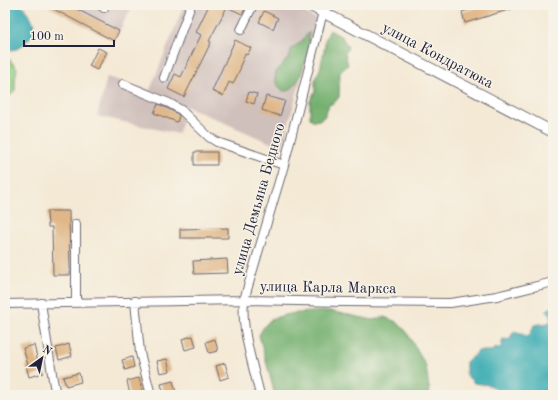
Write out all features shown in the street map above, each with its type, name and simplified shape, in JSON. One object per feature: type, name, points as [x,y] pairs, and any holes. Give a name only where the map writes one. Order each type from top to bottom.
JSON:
[{"type":"main road","name":"улица Кондратюка","points":[[309,5],[323,8],[553,132]]},
{"type":"street","points":[[164,78],[192,5]]},
{"type":"street","points":[[241,30],[253,5]]},
{"type":"street","name":"улица Демьяна Бедного","points":[[260,395],[245,330],[243,310],[244,300],[284,165],[323,8]]},
{"type":"street","points":[[123,84],[169,103],[181,110],[209,138],[284,165]]},
{"type":"street","points":[[76,224],[76,303]]},
{"type":"street","name":"улица Карла Маркса","points":[[5,304],[244,300],[450,303],[497,296],[553,282]]},
{"type":"street","points":[[135,301],[140,353],[151,395]]},
{"type":"street","points":[[41,303],[56,395]]},
{"type":"shaded area","points":[[53,5],[133,5],[114,41],[51,8]]},
{"type":"shaded area","points":[[184,5],[289,5],[317,19],[282,148],[186,106],[178,134],[97,116],[107,77],[150,90]]},
{"type":"green space","points":[[330,30],[342,37],[348,47],[345,53],[348,65],[340,73],[339,97],[335,102],[329,105],[324,117],[314,121],[310,118],[310,101],[315,91],[315,79],[320,69],[325,40]]},
{"type":"green space","points":[[309,32],[308,54],[300,77],[293,87],[288,91],[283,91],[276,83],[276,72],[290,56],[291,49],[300,43]]},
{"type":"green space","points":[[5,54],[17,68],[15,90],[11,95],[5,94]]},
{"type":"green space","points":[[330,311],[373,320],[384,317],[397,322],[406,331],[426,366],[430,395],[275,395],[259,335],[263,328],[271,320],[285,315]]},
{"type":"water","points":[[5,5],[21,5],[24,7],[33,22],[34,33],[22,46],[10,50],[5,49]]},
{"type":"water","points":[[553,307],[553,395],[500,395],[495,388],[490,385],[474,383],[468,377],[466,373],[466,362],[478,351],[492,351],[495,348],[502,347],[503,339],[509,340],[513,333],[516,332],[527,336],[531,333],[534,325],[550,322],[552,317],[546,311]]},
{"type":"building","points":[[46,5],[69,5],[119,31],[114,41]]},
{"type":"building","points":[[209,5],[247,6],[242,14],[227,7],[209,41],[211,42],[184,97],[168,89],[175,74],[181,77],[201,35],[196,32]]},
{"type":"building","points":[[484,5],[521,6],[465,23],[462,12]]},
{"type":"building","points":[[264,11],[278,18],[273,29],[259,22]]},
{"type":"building","points":[[235,40],[251,48],[247,55],[245,54],[233,84],[229,82],[223,96],[212,91]]},
{"type":"building","points":[[98,48],[107,52],[97,70],[89,66]]},
{"type":"building","points":[[249,92],[257,94],[254,104],[246,101]]},
{"type":"building","points":[[266,96],[285,101],[280,116],[262,110]]},
{"type":"building","points":[[158,104],[178,114],[179,116],[177,122],[154,113]]},
{"type":"building","points":[[194,152],[217,152],[217,165],[194,165]]},
{"type":"building","points":[[47,211],[69,211],[70,275],[53,275],[52,227],[48,227]]},
{"type":"building","points":[[228,228],[228,238],[180,238],[180,229]]},
{"type":"building","points":[[227,259],[228,273],[194,274],[193,261]]},
{"type":"building","points":[[193,336],[196,347],[185,350],[182,339]]},
{"type":"building","points":[[215,339],[218,351],[209,353],[206,342]]},
{"type":"building","points":[[69,344],[72,356],[59,360],[56,348]]},
{"type":"building","points":[[34,345],[38,362],[40,362],[43,373],[29,377],[26,365],[28,365],[23,348]]},
{"type":"building","points":[[132,357],[134,367],[125,370],[122,360]]},
{"type":"building","points":[[167,359],[170,371],[160,373],[157,361]]},
{"type":"building","points":[[225,363],[229,377],[220,380],[216,366]]},
{"type":"building","points":[[79,373],[81,382],[66,386],[63,377]]},
{"type":"building","points":[[139,378],[143,394],[130,395],[127,381]]},
{"type":"building","points":[[173,381],[176,392],[164,395],[161,384]]}]
